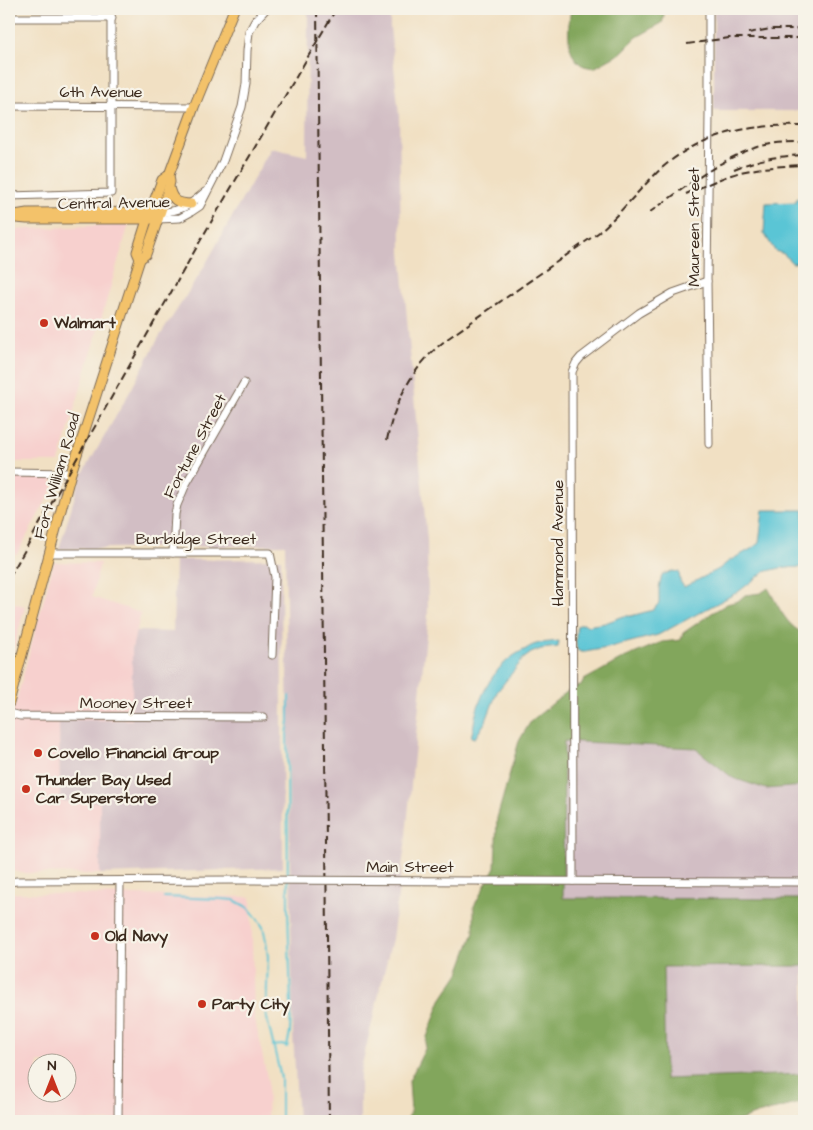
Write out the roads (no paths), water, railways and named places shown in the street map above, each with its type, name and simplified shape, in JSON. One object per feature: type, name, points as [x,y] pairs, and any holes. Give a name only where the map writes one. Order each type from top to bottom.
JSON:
[{"type":"main road","name":"Fort William Road","points":[[9,703],[71,473],[140,259],[146,254],[170,182],[169,175],[194,107],[234,9]]},
{"type":"main road","name":"Fort William Road","points":[[140,259],[137,252],[149,216],[162,180],[169,175]]},
{"type":"main road","points":[[168,187],[172,198],[176,201],[182,204],[191,204]]},
{"type":"main road","name":"Central Avenue","points":[[9,216],[27,213],[159,216]]},
{"type":"street","points":[[9,196],[111,193],[111,9]]},
{"type":"street","name":"Central Avenue","points":[[159,216],[180,218],[200,206],[208,191],[223,161],[242,107],[246,84],[249,32],[255,21],[266,9]]},
{"type":"street","name":"Maureen Street","points":[[709,9],[709,444]]},
{"type":"street","points":[[9,18],[112,18]]},
{"type":"street","name":"6th Avenue","points":[[9,106],[194,107]]},
{"type":"street","name":"Central Avenue","points":[[159,216],[182,209],[208,191]]},
{"type":"street","name":"Hammond Avenue","points":[[573,881],[572,372],[581,357],[639,313],[672,293],[708,281]]},
{"type":"street","name":"Fortune Street","points":[[173,553],[177,505],[190,476],[244,383]]},
{"type":"street","points":[[9,472],[71,473]]},
{"type":"street","name":"Burbidge Street","points":[[50,553],[270,553],[275,577],[272,655]]},
{"type":"street","name":"Mooney Street","points":[[9,713],[20,716],[264,717]]},
{"type":"street","name":"Main Street","points":[[9,877],[13,882],[480,880],[804,882]]},
{"type":"street","points":[[118,1121],[120,881]]},
{"type":"water","points":[[797,198],[804,198],[804,262],[792,263],[784,254],[775,251],[764,233],[766,203],[795,202]]},
{"type":"water","points":[[763,510],[804,510],[804,567],[780,568],[764,572],[738,592],[658,635],[607,648],[585,652],[577,650],[577,626],[605,623],[624,616],[653,610],[659,603],[659,588],[662,575],[672,571],[679,572],[680,581],[684,587],[719,569],[759,543]]},
{"type":"water","points":[[559,641],[558,647],[541,649],[523,659],[497,692],[486,721],[475,738],[471,737],[480,700],[489,682],[501,666],[533,645]]},
{"type":"waterway","points":[[273,1046],[282,1045],[287,1047],[290,1032],[287,734],[289,696]]},
{"type":"waterway","points":[[164,897],[234,900],[249,908],[263,927],[268,957],[266,1014],[281,1078],[281,1121]]},
{"type":"railway","points":[[317,9],[329,1121]]},
{"type":"railway","points":[[9,578],[207,229],[336,9]]},
{"type":"railway","points":[[748,33],[771,29],[804,29]]},
{"type":"railway","points":[[687,44],[729,38],[804,38]]},
{"type":"railway","points":[[387,440],[395,410],[408,382],[438,347],[598,233],[663,167],[685,151],[722,135],[767,126],[804,126]]},
{"type":"railway","points":[[650,212],[706,173],[751,149],[785,142],[804,142]]},
{"type":"railway","points":[[734,169],[768,159],[804,155]]},
{"type":"railway","points":[[686,194],[741,172],[804,165]]},
{"type":"place","name":"Walmart","points":[[44,323]]},
{"type":"place","name":"Covello Financial Group","points":[[38,753]]},
{"type":"place","name":"Thunder Bay Used Car Superstore","points":[[26,789]]},
{"type":"place","name":"Old Navy","points":[[95,936]]},
{"type":"place","name":"Party City","points":[[202,1004]]}]
